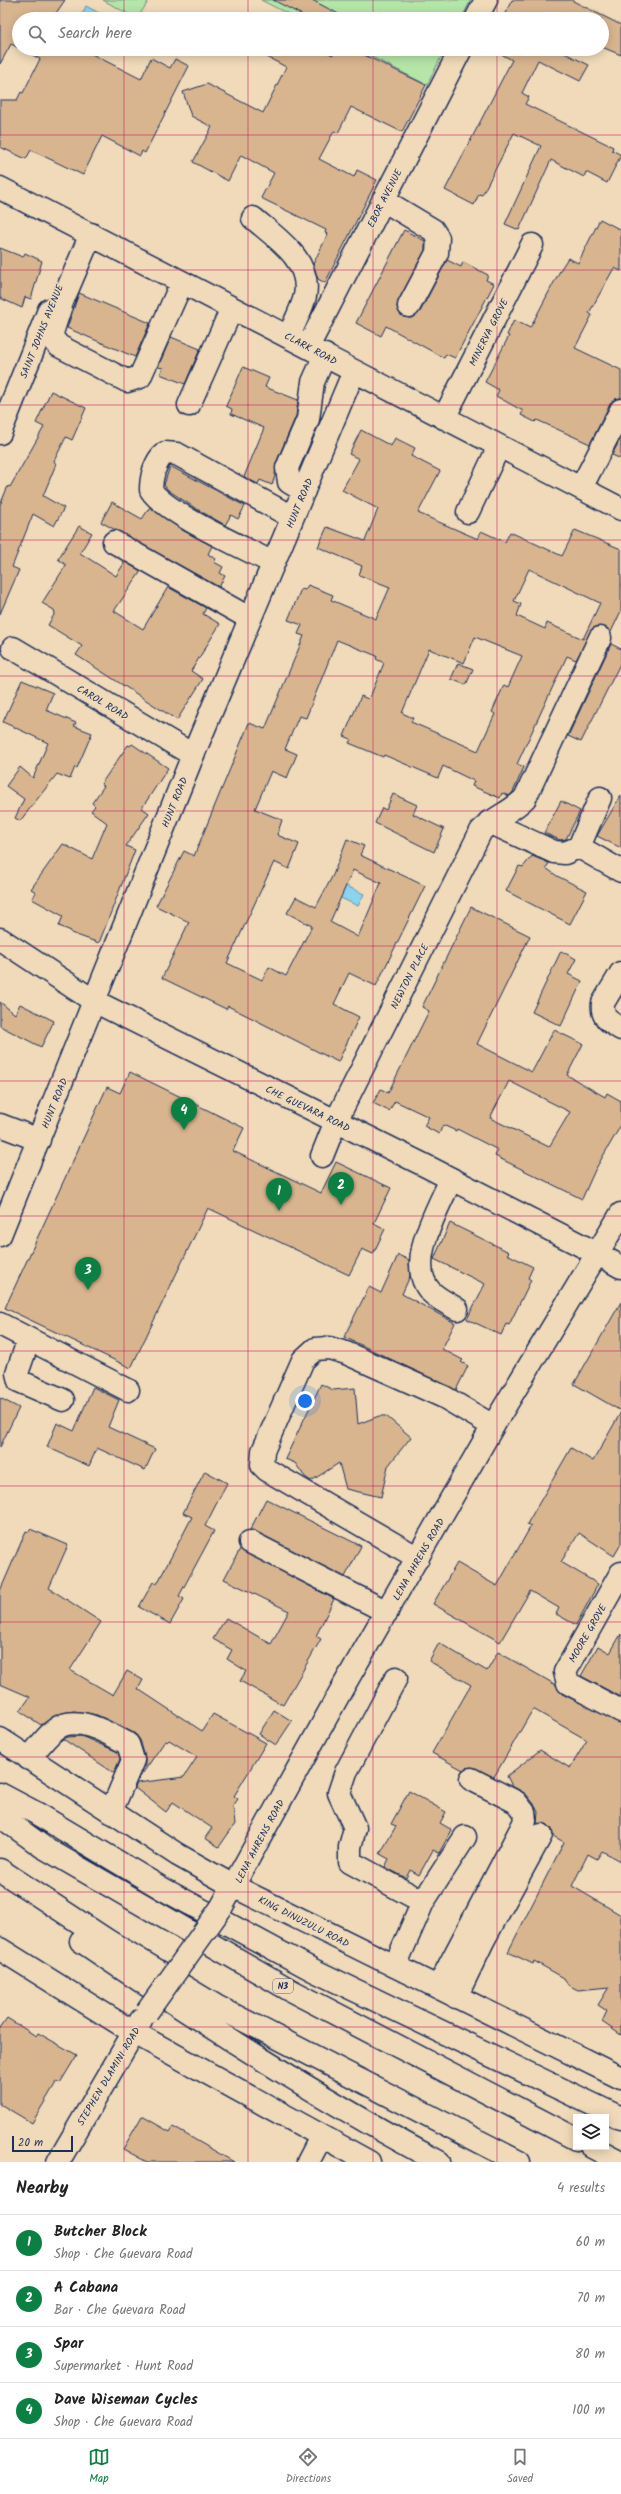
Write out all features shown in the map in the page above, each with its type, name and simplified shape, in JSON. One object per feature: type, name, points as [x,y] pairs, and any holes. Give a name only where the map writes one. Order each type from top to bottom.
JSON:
[{"type":"main road","points":[[480,12],[486,0]]},
{"type":"main road","name":"EBOR AVENUE","points":[[304,491],[289,482],[287,468],[308,419],[317,351],[383,200],[456,56]]},
{"type":"main road","name":"CLARK ROAD","points":[[0,188],[289,336],[621,509]]},
{"type":"main road","points":[[383,200],[433,230],[438,238],[437,252],[409,306]]},
{"type":"main road","points":[[253,218],[296,256],[304,280],[305,295],[289,336]]},
{"type":"main road","points":[[87,232],[55,323],[53,339],[59,346],[127,381],[136,380],[140,376],[182,282]]},
{"type":"main road","name":"SAINT JOHNS AVENUE","points":[[0,433],[87,232]]},
{"type":"main road","name":"MINERVA GROVE","points":[[444,418],[532,245]]},
{"type":"main road","points":[[189,405],[232,308]]},
{"type":"main road","name":"HUNT ROAD","points":[[0,1235],[249,618],[354,371]]},
{"type":"main road","points":[[581,488],[621,410]]},
{"type":"main road","points":[[468,512],[499,446]]},
{"type":"main road","points":[[273,563],[174,511],[156,498],[151,490],[154,472],[160,457],[165,453],[177,454],[292,517]]},
{"type":"main road","points":[[114,542],[249,618]]},
{"type":"main road","points":[[485,827],[516,808],[524,798],[600,638]]},
{"type":"main road","name":"CAROL ROAD","points":[[13,648],[193,755]]},
{"type":"main road","points":[[485,827],[554,852],[565,853],[579,847],[600,798]]},
{"type":"main road","name":"NEWTON PLACE","points":[[322,1156],[336,1122],[485,827]]},
{"type":"main road","points":[[579,847],[621,871]]},
{"type":"main road","name":"CHE GUEVARA ROAD","points":[[0,939],[94,1001],[451,1179],[621,1267]]},
{"type":"main road","points":[[621,973],[603,1004],[602,1009],[607,1020],[621,1029]]},
{"type":"main road","points":[[0,1125],[39,1140]]},
{"type":"main road","points":[[451,1179],[427,1235],[420,1267],[423,1279],[431,1292],[457,1309]]},
{"type":"main road","name":"LENA AHRENS ROAD","points":[[147,2012],[235,1886],[308,1749],[493,1426],[621,1214]]},
{"type":"main road","points":[[0,1324],[28,1340],[128,1390]]},
{"type":"main road","points":[[28,1340],[17,1378],[23,1383],[63,1400]]},
{"type":"main road","points":[[418,1558],[267,1470],[262,1464],[263,1450],[303,1360],[315,1349],[336,1349],[444,1397],[493,1426]]},
{"type":"main road","points":[[250,1542],[387,1612]]},
{"type":"main road","name":"MOORE GROVE","points":[[621,1573],[565,1672],[565,1679],[568,1683],[621,1711]]},
{"type":"main road","points":[[396,1678],[346,1772],[339,1793],[354,1828],[350,1847],[350,1862],[423,1902]]},
{"type":"main road","points":[[29,1759],[56,1728],[71,1722],[105,1731],[128,1744],[133,1760],[111,1812]]},
{"type":"main road","name":"KING DINUZULU ROAD","points":[[0,1739],[178,1855],[235,1886],[621,2078]]},
{"type":"main road","points":[[447,1992],[526,1821],[524,1812],[516,1802],[470,1779]]},
{"type":"main road","points":[[0,1794],[36,1813],[163,1889],[312,1970],[621,2118]]},
{"type":"main road","name":"N3","points":[[0,1816],[43,1847],[276,1982],[573,2137]]},
{"type":"main road","points":[[447,1992],[483,1941],[541,1835]]},
{"type":"main road","points":[[395,1966],[423,1902],[465,1838]]},
{"type":"main road","points":[[0,1870],[108,1941],[216,2006],[519,2162]]},
{"type":"main road","points":[[0,1880],[23,1901],[200,2022],[322,2096],[439,2162]]},
{"type":"main road","points":[[0,1949],[133,2032],[368,2162]]},
{"type":"main road","name":"STEPHEN DLAMINI ROAD","points":[[58,2162],[133,2032],[147,2012]]},
{"type":"main road","points":[[308,2162],[321,2137]]},
{"type":"main road","points":[[598,2150],[621,2162]]},
{"type":"green space","points":[[103,0],[149,0],[141,12],[124,12]]},
{"type":"green space","points":[[261,0],[471,0],[465,12],[284,12]]},
{"type":"green space","points":[[371,56],[442,56],[427,85]]},
{"type":"water","points":[[86,6],[97,12],[83,12]]},
{"type":"water","points":[[333,880],[364,894],[358,906],[328,892]]},
{"type":"building","points":[[0,0],[65,0],[57,12],[12,12],[12,44],[0,64]]},
{"type":"building","points":[[273,0],[312,0],[335,12],[296,12]]},
{"type":"building","points":[[512,0],[571,0],[595,12],[506,12]]},
{"type":"building","points":[[609,19],[621,25],[621,55],[609,50]]},
{"type":"building","points":[[34,56],[96,56],[141,79],[151,58],[170,68],[175,59],[189,66],[145,153],[142,151],[140,156],[102,136],[83,175],[31,150],[26,159],[0,147],[0,100],[17,100],[21,92],[23,93],[40,59]]},
{"type":"building","points":[[265,56],[366,56],[426,85],[402,132],[351,107],[338,133],[334,131],[319,159],[354,177],[357,170],[377,180],[325,283],[318,279],[313,264],[328,234],[325,233],[326,230],[261,198],[274,173],[241,155],[228,181],[193,162],[212,127],[191,116],[183,92],[207,84],[263,113],[286,67]]},
{"type":"building","points":[[505,56],[570,56],[589,65],[580,81],[538,60],[522,93],[529,97],[525,104],[613,147],[612,150],[621,155],[607,183],[586,172],[584,177],[551,160],[519,230],[505,224],[541,146],[514,133],[482,195],[479,194],[474,205],[445,190],[512,60]]},
{"type":"building","points":[[600,219],[621,230],[621,271],[614,268],[589,313],[592,315],[575,348],[621,370],[621,398],[615,399],[610,404],[590,444],[537,420],[535,422],[521,415],[523,411],[496,396],[499,390],[485,382],[509,336],[507,335],[514,320],[530,328],[562,267],[568,258],[578,263]]},
{"type":"building","points":[[404,230],[425,241],[425,250],[398,301],[397,307],[403,317],[410,318],[420,312],[447,260],[461,267],[463,262],[488,275],[486,280],[494,284],[455,358],[446,354],[444,358],[386,326],[381,336],[356,323]]},
{"type":"building","points":[[0,248],[23,257],[25,253],[42,261],[31,299],[25,297],[22,308],[0,298]]},
{"type":"building","points":[[79,293],[150,323],[135,357],[67,328]]},
{"type":"building","points":[[171,337],[200,349],[185,384],[160,374],[163,368],[158,367]]},
{"type":"building","points":[[243,367],[269,378],[265,387],[298,400],[296,416],[276,463],[275,476],[272,485],[260,480],[258,484],[244,477],[264,428],[231,414],[232,409],[226,406]]},
{"type":"building","points":[[51,391],[86,408],[72,440],[66,437],[54,461],[56,464],[43,496],[64,508],[54,526],[33,514],[12,567],[19,570],[0,614],[0,505],[8,486],[10,487],[44,427],[36,423]]},
{"type":"building","points":[[361,430],[391,446],[395,438],[415,448],[411,456],[440,471],[418,513],[478,539],[481,531],[505,542],[510,532],[562,556],[575,530],[621,549],[621,611],[611,632],[605,627],[593,628],[576,660],[567,656],[517,764],[524,767],[513,792],[509,796],[502,793],[500,798],[472,786],[474,781],[443,766],[438,778],[384,755],[383,757],[349,743],[351,739],[344,736],[361,696],[368,699],[370,697],[384,663],[376,659],[377,656],[337,640],[306,718],[299,716],[285,749],[297,754],[287,778],[271,771],[255,809],[282,820],[277,835],[299,844],[289,869],[274,862],[227,963],[262,980],[269,967],[286,976],[312,926],[287,913],[296,897],[316,907],[333,875],[347,839],[364,846],[360,855],[425,886],[376,986],[349,973],[334,1004],[359,1017],[338,1062],[228,1006],[226,1009],[162,978],[189,922],[156,906],[184,851],[194,856],[249,723],[265,729],[304,636],[298,634],[302,625],[288,620],[301,589],[305,590],[308,585],[333,595],[331,600],[376,619],[390,587],[359,575],[362,566],[318,547],[327,527],[365,541],[378,509],[342,490],[359,459],[349,454]],"holes":[[[529,569],[600,603],[583,639],[547,623],[545,629],[517,616],[521,604],[514,601]],[[475,637],[522,656],[508,687],[504,685],[492,712],[495,714],[478,751],[411,722],[413,718],[402,713],[429,649],[464,663]],[[353,870],[381,883],[358,937],[330,922]]]},
{"type":"building","points":[[621,437],[621,459],[612,455]]},
{"type":"building","points":[[170,466],[245,506],[238,519],[231,515],[225,525],[195,508],[168,490],[164,485]]},
{"type":"building","points":[[112,502],[142,519],[150,507],[182,530],[212,546],[208,554],[216,559],[214,562],[223,567],[220,573],[225,576],[219,587],[101,522]]},
{"type":"building","points":[[79,526],[92,533],[80,553],[116,576],[125,562],[141,571],[114,611],[143,629],[168,587],[206,608],[203,614],[220,624],[191,671],[203,679],[177,720],[76,655],[82,646],[48,625],[55,613],[54,610],[42,603],[66,565],[58,559]]},
{"type":"building","points":[[611,644],[621,649],[621,662],[581,742],[568,736]]},
{"type":"building","points":[[458,663],[473,669],[466,685],[451,679]]},
{"type":"building","points":[[22,680],[53,693],[46,710],[76,723],[74,726],[92,733],[77,768],[75,767],[70,779],[57,774],[20,821],[15,818],[24,799],[6,786],[20,767],[33,778],[48,743],[3,722]]},
{"type":"building","points":[[132,744],[168,768],[142,808],[149,813],[126,846],[135,850],[99,943],[71,933],[71,931],[59,926],[63,916],[32,899],[36,892],[31,889],[63,844],[92,859],[107,823],[91,811],[95,806],[92,803],[104,786],[101,784],[128,745],[130,746]]},
{"type":"building","points":[[393,794],[417,805],[413,814],[444,829],[434,852],[375,823],[382,808],[386,810]]},
{"type":"building","points":[[621,795],[621,848],[597,836]]},
{"type":"building","points":[[561,801],[580,811],[566,839],[560,840],[544,833]]},
{"type":"building","points":[[532,856],[549,863],[546,868],[557,876],[587,891],[570,924],[506,891],[519,866],[523,867]]},
{"type":"building","points":[[471,907],[530,936],[477,1044],[532,1072],[554,1030],[583,1044],[567,1075],[605,1097],[607,1093],[621,1101],[621,1125],[595,1170],[582,1199],[495,1156],[498,1150],[457,1129],[456,1131],[443,1125],[439,1134],[424,1126],[429,1117],[395,1101],[389,1111],[373,1103],[381,1089],[388,1093],[429,1011],[422,1007]],"holes":[[[509,1081],[570,1112],[549,1147],[490,1118]]]},
{"type":"building","points":[[561,951],[576,959],[568,974],[582,981],[561,1026],[532,1012]]},
{"type":"building","points":[[0,1002],[15,1014],[20,1004],[54,1021],[41,1047],[0,1026]]},
{"type":"building","points":[[130,1072],[244,1128],[233,1151],[321,1193],[336,1162],[391,1188],[374,1223],[385,1229],[373,1254],[362,1249],[349,1275],[208,1208],[131,1368],[5,1308],[107,1087],[120,1093]]},
{"type":"building","points":[[450,1223],[509,1252],[507,1254],[533,1267],[528,1278],[531,1280],[509,1325],[506,1324],[501,1335],[467,1319],[485,1284],[434,1259]]},
{"type":"building","points":[[398,1255],[409,1260],[410,1276],[402,1294],[455,1323],[442,1349],[463,1360],[461,1362],[468,1366],[456,1390],[344,1337],[369,1287],[381,1293]]},
{"type":"building","points":[[621,1302],[621,1411],[574,1384]]},
{"type":"building","points":[[321,1384],[333,1390],[355,1388],[358,1424],[379,1416],[386,1416],[411,1437],[388,1466],[381,1497],[346,1489],[339,1463],[311,1481],[305,1477],[295,1463],[285,1459]]},
{"type":"building","points":[[93,1387],[119,1400],[108,1427],[155,1449],[145,1470],[97,1448],[89,1466],[47,1447],[57,1423],[74,1431]]},
{"type":"building","points":[[0,1398],[19,1408],[0,1447]]},
{"type":"building","points":[[621,1412],[621,1544],[614,1556],[579,1533],[561,1562],[598,1584],[576,1625],[556,1614],[559,1608],[530,1591],[500,1642],[433,1604],[457,1563],[497,1586],[531,1526],[527,1524],[571,1448],[593,1461]]},
{"type":"building","points":[[205,1471],[227,1483],[205,1526],[214,1531],[179,1596],[184,1599],[170,1624],[139,1607],[153,1582],[157,1584],[192,1517],[183,1513]]},
{"type":"building","points":[[266,1499],[361,1546],[345,1577],[250,1530]]},
{"type":"building","points":[[30,1529],[68,1545],[49,1588],[101,1622],[70,1670],[113,1695],[127,1671],[143,1680],[138,1689],[202,1731],[213,1714],[266,1743],[234,1796],[238,1799],[233,1806],[235,1824],[219,1847],[205,1838],[212,1828],[173,1802],[166,1812],[135,1788],[137,1783],[184,1777],[197,1757],[169,1740],[167,1742],[165,1741],[138,1780],[145,1765],[145,1757],[140,1740],[134,1733],[97,1715],[74,1711],[58,1714],[41,1725],[20,1711],[30,1697],[0,1684],[0,1591],[26,1531],[29,1532]]},
{"type":"building","points":[[240,1549],[334,1599],[316,1636],[321,1639],[283,1705],[240,1681],[246,1671],[227,1659],[232,1650],[213,1639],[226,1618],[271,1644],[289,1611],[224,1579]]},
{"type":"building","points":[[621,1634],[621,1697],[581,1676],[598,1646],[610,1653]]},
{"type":"building","points":[[439,1643],[487,1671],[498,1652],[556,1685],[562,1694],[621,1723],[621,1861],[602,1851],[597,1859],[588,1854],[572,1886],[621,1915],[621,2035],[602,2022],[607,2011],[598,2005],[609,1987],[578,1990],[568,1985],[564,1978],[534,1961],[533,1964],[508,1952],[564,1842],[553,1836],[552,1829],[547,1824],[537,1824],[538,1812],[534,1804],[526,1794],[512,1786],[507,1776],[540,1750],[570,1768],[587,1740],[533,1709],[494,1777],[471,1767],[463,1770],[432,1753],[471,1685],[429,1661]]},
{"type":"building","points":[[274,1710],[292,1721],[276,1745],[259,1734]]},
{"type":"building","points":[[81,1736],[118,1752],[120,1759],[114,1773],[63,1739]]},
{"type":"building","points":[[409,1791],[446,1812],[440,1823],[452,1830],[439,1853],[433,1850],[419,1875],[410,1870],[406,1878],[385,1867],[389,1859],[380,1854],[396,1826],[391,1824]]},
{"type":"building","points":[[7,2018],[36,2036],[38,2033],[77,2055],[60,2083],[57,2081],[32,2123],[0,2104],[0,2028]]},
{"type":"building","points":[[142,2116],[170,2132],[173,2127],[234,2162],[147,2162],[123,2149]]},
{"type":"place","name":"Dave Wiseman Cycles","points":[[184,1130]]},
{"type":"place","name":"A Cabana","points":[[341,1205]]},
{"type":"place","name":"Butcher Block","points":[[279,1211]]},
{"type":"place","name":"Spar","points":[[88,1290]]}]
